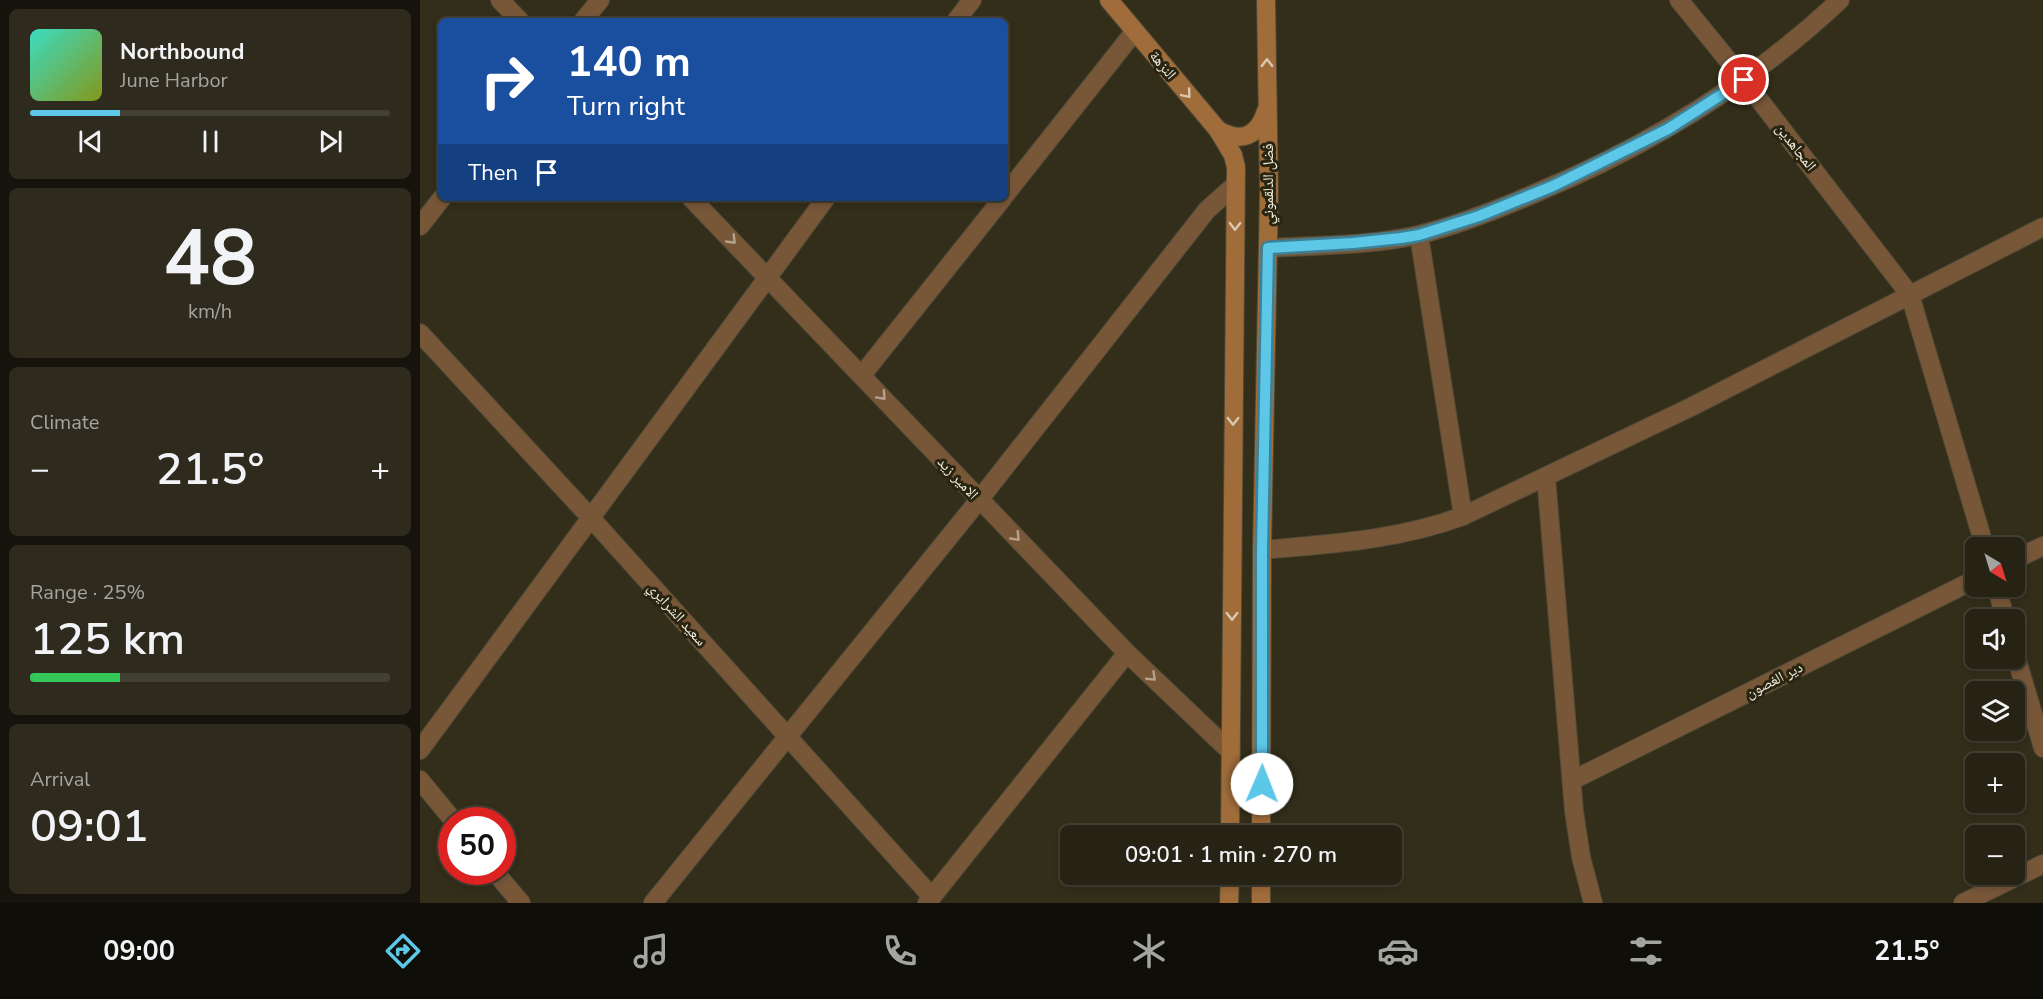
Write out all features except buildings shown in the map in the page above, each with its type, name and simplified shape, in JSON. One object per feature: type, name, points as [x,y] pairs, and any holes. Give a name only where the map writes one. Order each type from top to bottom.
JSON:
[{"type":"main road","name":"النزهة","points":[[1109,0],[1218,130],[1233,155],[1236,167],[1230,825]]},
{"type":"main road","name":"فضل الدلقموني","points":[[1261,825],[1262,550],[1268,248],[1266,0]]},
{"type":"main road","points":[[1218,130],[1233,137],[1251,134],[1262,123],[1268,105]]},
{"type":"main road","points":[[1229,903],[1230,885]]},
{"type":"main road","points":[[1261,885],[1262,903]]},
{"type":"street","points":[[500,0],[517,18]]},
{"type":"street","points":[[585,18],[600,0]]},
{"type":"street","points":[[958,18],[972,0]]},
{"type":"street","name":"المجاهدين","points":[[1678,0],[1744,80],[1910,295]]},
{"type":"street","points":[[1268,248],[1353,243],[1419,235],[1489,212],[1589,170],[1668,129],[1744,80],[1840,0]]},
{"type":"street","points":[[1008,191],[1135,31]]},
{"type":"street","points":[[653,903],[979,500],[1207,210],[1235,185]]},
{"type":"street","points":[[420,226],[440,201]]},
{"type":"street","name":"الامير زيد","points":[[694,201],[1127,653],[1231,752]]},
{"type":"street","points":[[420,750],[824,201]]},
{"type":"street","points":[[862,375],[1000,201]]},
{"type":"street","points":[[1262,550],[1372,539],[1439,525],[1463,516],[1690,407],[2043,227]]},
{"type":"street","points":[[1419,235],[1463,516]]},
{"type":"street","points":[[1910,295],[1981,537]]},
{"type":"street","name":"سعيد الشرايري","points":[[420,333],[787,737],[929,900]]},
{"type":"street","points":[[1546,477],[1574,811],[1581,857],[1593,903]]},
{"type":"street","points":[[2025,555],[2043,546]]},
{"type":"street","name":"دير الغصون","points":[[1573,780],[1965,584]]},
{"type":"street","points":[[929,900],[1127,653]]},
{"type":"street","points":[[2020,669],[2043,748]]},
{"type":"street","points":[[420,780],[442,807]]},
{"type":"street","points":[[1963,903],[2043,864]]},
{"type":"street","points":[[505,885],[520,903]]},
{"type":"route","points":[[1262,784],[1262,550],[1268,248],[1401,238],[1419,235],[1479,216],[1589,170],[1668,129],[1744,80]]}]
